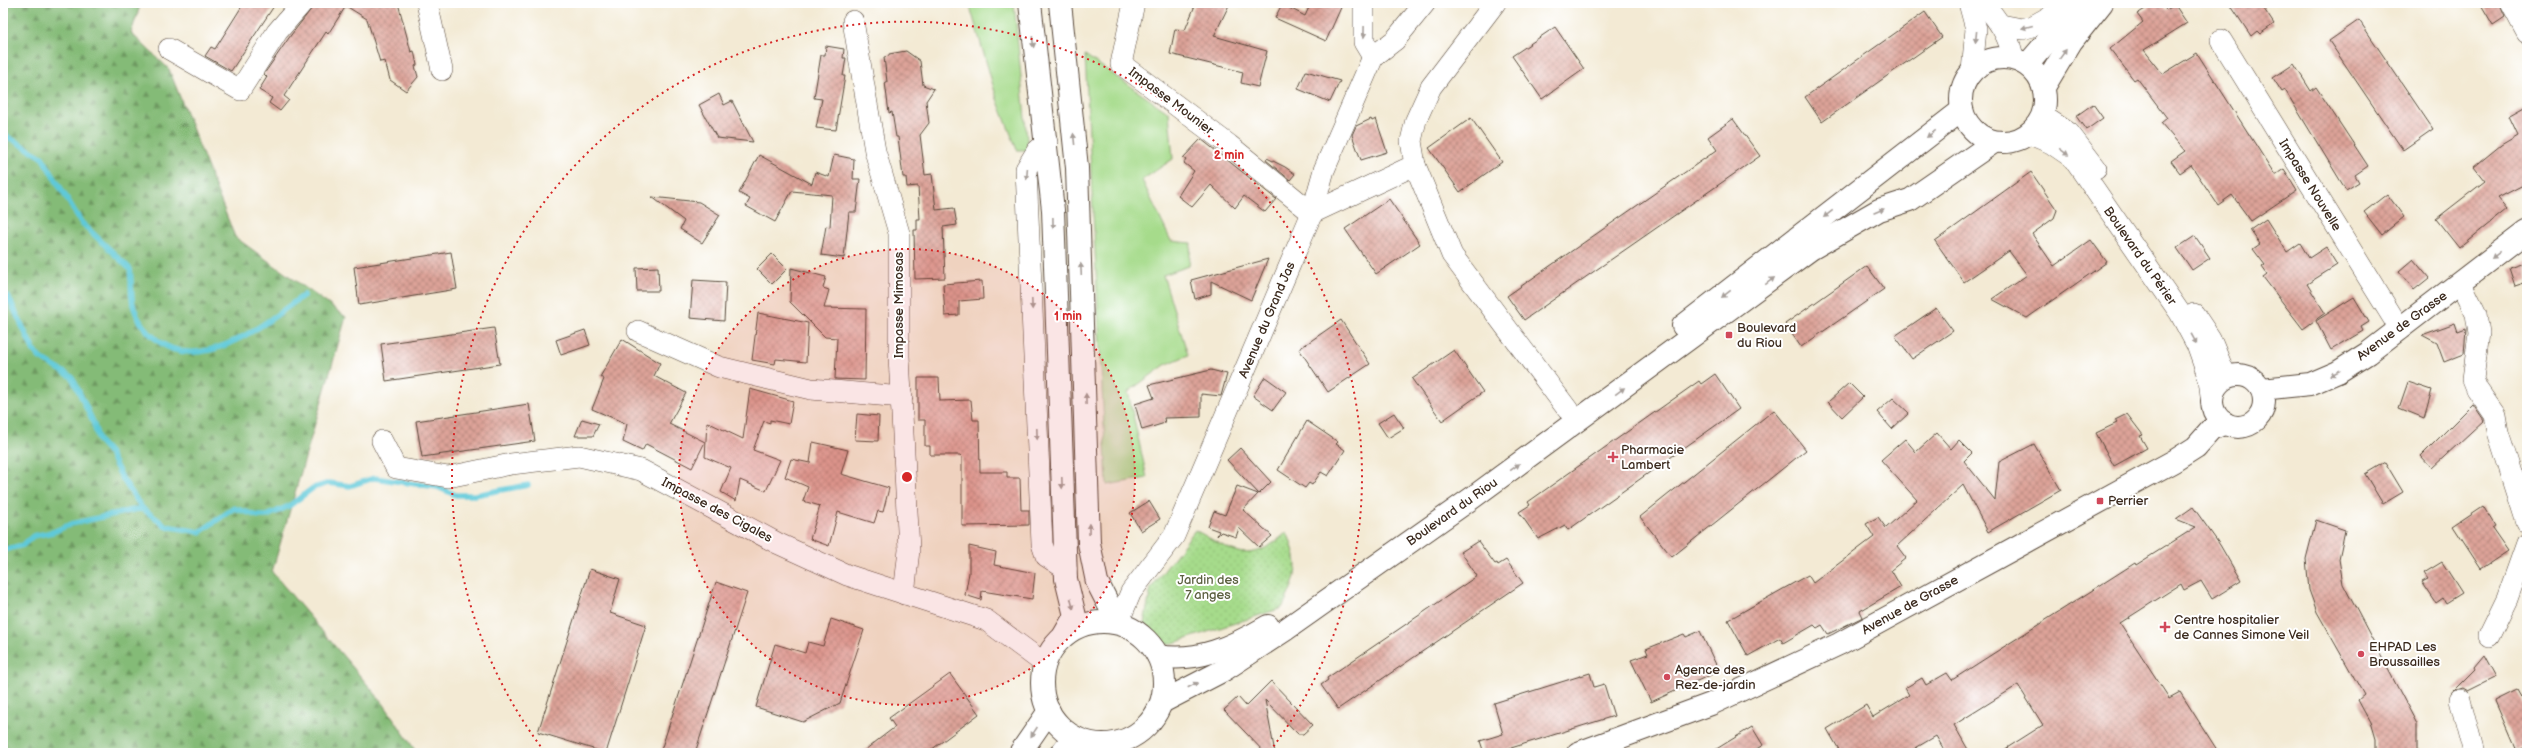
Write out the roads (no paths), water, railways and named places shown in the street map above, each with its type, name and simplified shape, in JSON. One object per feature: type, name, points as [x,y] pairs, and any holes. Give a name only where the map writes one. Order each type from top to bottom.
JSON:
[{"type":"main road","points":[[1030,3],[1031,30],[1047,142],[1053,210],[1066,569],[1075,616],[1064,636]]},
{"type":"main road","points":[[1060,3],[1077,168],[1090,543],[1097,582],[1118,623]]},
{"type":"main road","points":[[2020,62],[2080,3]]},
{"type":"main road","points":[[2044,87],[2071,42],[2102,3]]},
{"type":"main road","points":[[1991,60],[2020,62],[2039,77],[2044,87],[2046,102],[2043,116],[2030,134],[2007,143],[1994,142],[1983,138],[1973,131],[1962,110],[1962,90],[1972,71],[1991,60]]},
{"type":"main road","name":"Boulevard du Riou","points":[[1158,656],[1186,658],[1217,651],[1253,635],[1283,617],[1696,317],[1962,110]]},
{"type":"main road","name":"Boulevard du Riou","points":[[1162,702],[1224,670],[1285,630],[1472,498],[1811,249],[1879,210],[1910,200],[1994,142]]},
{"type":"main road","name":"Avenue de Grasse","points":[[2262,389],[2310,384],[2321,380],[2368,353],[2527,231]]},
{"type":"main road","points":[[2242,375],[2250,378],[2262,389],[2264,406],[2256,420],[2241,427],[2225,423],[2215,412],[2212,404],[2215,389],[2226,377],[2242,375]]},
{"type":"main road","name":"Avenue de Grasse","points":[[1578,753],[1712,704],[1839,644],[2174,461],[2196,447],[2212,429],[2225,423]]},
{"type":"main road","points":[[1099,622],[1118,623],[1134,630],[1148,641],[1158,656],[1163,671],[1165,686],[1162,702],[1153,719],[1139,733],[1122,742],[1100,749],[1068,745],[1059,726],[1049,712],[1043,696],[1042,680],[1045,664],[1052,648],[1064,636],[1080,626],[1099,622]]},
{"type":"main road","points":[[1020,753],[1049,712]]},
{"type":"street","points":[[168,49],[240,90],[277,32],[302,3]]},
{"type":"street","points":[[427,3],[442,70]]},
{"type":"street","name":"Impasse Mounier","points":[[1134,3],[1121,64],[1229,145],[1312,213]]},
{"type":"street","points":[[1364,3],[1364,42],[1374,57],[1395,40],[1425,3]]},
{"type":"street","points":[[1495,3],[1431,87],[1416,120],[1412,141],[1415,165],[1452,255],[1568,410]]},
{"type":"street","points":[[1969,3],[1976,29],[1972,71]]},
{"type":"street","points":[[1984,3],[2001,25],[2020,62]]},
{"type":"street","points":[[2001,25],[2022,29],[2033,26],[2074,3]]},
{"type":"street","points":[[2511,3],[2527,32]]},
{"type":"street","name":"Impasse Mimosas","points":[[853,21],[875,151],[899,234],[902,397],[909,550],[904,594]]},
{"type":"street","name":"Impasse Nouvelle","points":[[2221,40],[2400,329]]},
{"type":"street","name":"Avenue du Grand Jas","points":[[1118,623],[1131,592],[1174,536],[1312,213],[1324,170],[1374,57]]},
{"type":"street","name":"Boulevard du Périer","points":[[2043,116],[2069,133],[2084,150],[2210,338],[2226,377]]},
{"type":"street","name":"Boulevard du Périer","points":[[2030,134],[2051,143],[2073,158],[2180,313],[2197,345],[2209,379],[2212,404]]},
{"type":"street","points":[[1312,213],[1415,165]]},
{"type":"street","points":[[2461,282],[2476,314],[2479,333],[2473,379],[2477,389],[2495,415],[2498,432],[2527,523]]},
{"type":"street","points":[[638,331],[719,367],[811,389],[902,397]]},
{"type":"street","name":"Impasse des Cigales","points":[[382,441],[396,468],[448,477],[511,464],[579,456],[641,470],[777,543],[847,575],[986,620],[1045,664]]},
{"type":"street","points":[[2489,636],[2507,599],[2527,543]]},
{"type":"street","points":[[2460,700],[2474,753]]},
{"type":"waterway","points":[[3,134],[42,157],[81,222],[130,269],[133,304],[143,326],[157,340],[175,350],[194,352],[214,349],[234,341],[254,330],[304,295]]},
{"type":"waterway","points":[[8,296],[34,351],[40,358],[72,377],[93,422],[99,441],[109,452],[122,478],[142,508]]},
{"type":"waterway","points":[[3,550],[23,545],[33,536],[53,532],[71,524],[142,508],[166,526],[200,532],[234,508],[258,516],[267,516],[289,506],[313,488],[329,483],[350,486],[374,478],[437,487],[456,495],[475,495],[528,485]]},
{"type":"place","name":"Boulevard du Riou","points":[[1729,335]]},
{"type":"place","name":"Pharmacie Lambert","points":[[1613,457]]},
{"type":"place","name":"Perrier","points":[[2100,501]]},
{"type":"place","name":"Centre hospitalier de Cannes Simone Veil","points":[[2165,627]]},
{"type":"place","name":"EHPAD Les Broussailles","points":[[2361,654]]},
{"type":"place","name":"Agence des Rez-de-jardin","points":[[1667,677]]},
{"type":"park label","name":"Jardin des 7 anges","points":[[1208,588]]}]
